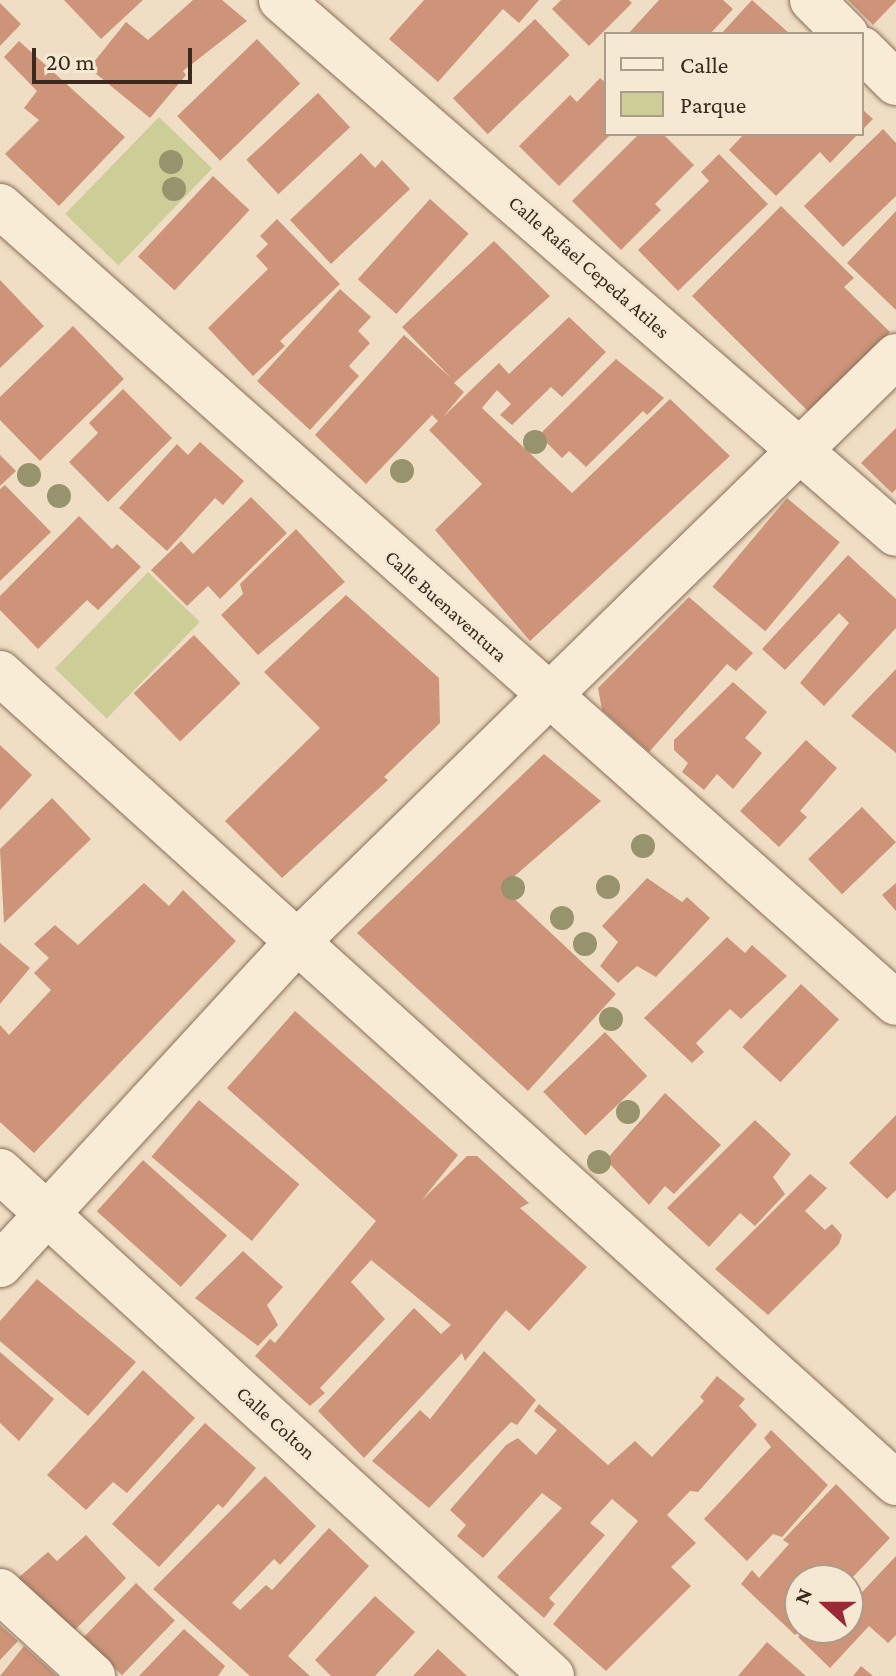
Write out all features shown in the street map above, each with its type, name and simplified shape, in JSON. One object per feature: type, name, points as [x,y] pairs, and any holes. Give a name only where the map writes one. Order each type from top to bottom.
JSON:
[{"type":"street","name":"Calle Rafael Cepeda Atiles","points":[[281,0],[896,534]]},
{"type":"street","points":[[812,0],[844,32]]},
{"type":"street","points":[[864,51],[896,83]]},
{"type":"street","name":"Calle Buenaventura","points":[[0,206],[546,696],[896,1003]]},
{"type":"street","points":[[0,1265],[295,944],[896,356]]},
{"type":"street","points":[[0,673],[295,944],[896,1483]]},
{"type":"street","name":"Calle Colton","points":[[0,1171],[552,1676]]},
{"type":"street","points":[[0,1591],[93,1676]]},
{"type":"green space","points":[[159,117],[212,168],[118,266],[65,214]]},
{"type":"green space","points":[[148,572],[200,622],[107,718],[55,668]]},
{"type":"building","points":[[64,0],[143,0],[101,39]]},
{"type":"building","points":[[193,0],[222,0],[247,21],[183,71],[186,75],[150,118],[89,68],[126,22],[148,40]]},
{"type":"building","points":[[424,0],[539,0],[519,23],[503,9],[438,82],[389,39]]},
{"type":"building","points":[[561,0],[629,0],[632,3],[589,46],[552,9]]},
{"type":"building","points":[[659,0],[723,0],[733,9],[712,32],[630,32]]},
{"type":"building","points":[[752,0],[788,32],[723,32]]},
{"type":"building","points":[[848,0],[896,0],[896,1],[873,25]]},
{"type":"building","points":[[0,3],[21,24],[0,46]]},
{"type":"building","points":[[535,19],[570,55],[488,134],[453,98]]},
{"type":"building","points":[[257,39],[300,84],[220,161],[177,116]]},
{"type":"building","points":[[19,41],[125,137],[59,206],[5,154],[39,120],[24,108],[37,91],[4,57]]},
{"type":"building","points":[[600,78],[604,81],[604,136],[609,136],[559,186],[519,146],[570,95],[577,102]]},
{"type":"building","points":[[318,93],[350,127],[278,194],[246,160]]},
{"type":"building","points":[[864,111],[873,119],[864,128]]},
{"type":"building","points":[[883,129],[896,143],[896,196],[843,247],[804,206]]},
{"type":"building","points":[[637,136],[665,136],[694,165],[655,204],[661,210],[621,250],[572,201]]},
{"type":"building","points":[[742,136],[856,136],[830,163],[820,152],[776,196],[729,150]]},
{"type":"building","points":[[361,153],[375,168],[382,160],[410,189],[331,264],[290,220]]},
{"type":"building","points":[[719,154],[768,204],[678,291],[638,250],[709,181],[701,172]]},
{"type":"building","points":[[213,176],[250,210],[175,291],[138,256]]},
{"type":"building","points":[[430,199],[469,234],[396,314],[358,279]]},
{"type":"building","points":[[781,206],[854,278],[844,287],[890,332],[810,413],[692,296]]},
{"type":"building","points":[[896,211],[896,310],[847,263]]},
{"type":"building","points":[[277,219],[340,284],[280,341],[285,346],[253,376],[208,328],[268,269],[256,256],[268,244],[260,236]]},
{"type":"building","points":[[494,241],[550,296],[454,383],[464,392],[443,417],[499,363],[509,374],[569,317],[606,352],[562,397],[551,387],[512,425],[500,415],[511,404],[497,390],[482,408],[572,493],[670,399],[730,456],[530,641],[435,530],[482,484],[429,430],[438,421],[432,415],[366,484],[315,435],[404,335],[452,379],[402,327]]},
{"type":"building","points":[[0,280],[44,326],[0,368]]},
{"type":"building","points":[[340,289],[371,317],[358,331],[370,343],[349,366],[359,376],[310,430],[257,381]]},
{"type":"building","points":[[73,326],[124,379],[40,461],[0,420],[0,397]]},
{"type":"building","points":[[616,359],[664,398],[647,415],[643,411],[586,467],[569,451],[562,458],[539,435]]},
{"type":"building","points":[[123,389],[172,438],[108,502],[69,462],[98,433],[89,423]]},
{"type":"building","points":[[896,428],[896,489],[892,493],[861,463]]},
{"type":"building","points":[[200,442],[244,481],[223,505],[215,498],[167,551],[119,508],[177,444],[188,455]]},
{"type":"building","points":[[0,455],[16,471],[0,486]]},
{"type":"building","points":[[5,485],[51,532],[0,581],[0,489]]},
{"type":"building","points":[[251,497],[287,533],[220,599],[208,586],[187,606],[151,570],[181,541],[193,554]]},
{"type":"building","points":[[787,498],[840,542],[765,631],[712,587]]},
{"type":"building","points":[[79,516],[112,549],[117,544],[141,567],[98,610],[87,600],[38,649],[0,610],[0,596]]},
{"type":"building","points":[[296,529],[345,582],[258,655],[221,615],[243,594],[240,584]]},
{"type":"building","points":[[848,555],[896,599],[896,628],[824,706],[800,683],[849,623],[839,613],[785,670],[762,649]]},
{"type":"building","points":[[346,595],[439,678],[440,723],[384,777],[388,780],[282,878],[225,821],[320,728],[264,672]]},
{"type":"building","points":[[689,597],[753,653],[736,671],[727,664],[649,752],[602,710],[598,688]]},
{"type":"building","points":[[194,635],[241,683],[180,742],[134,693]]},
{"type":"building","points":[[896,669],[896,753],[851,716]]},
{"type":"building","points":[[733,682],[767,712],[745,738],[762,753],[733,789],[717,774],[704,790],[682,772],[688,763],[674,750],[674,740]]},
{"type":"building","points":[[806,740],[837,768],[800,811],[807,817],[779,847],[740,811]]},
{"type":"building","points":[[0,745],[32,775],[0,810]]},
{"type":"building","points":[[544,754],[601,801],[502,887],[616,994],[528,1091],[357,933]]},
{"type":"building","points":[[52,798],[91,839],[4,923],[0,849]]},
{"type":"building","points":[[862,807],[896,842],[842,894],[808,859]]},
{"type":"building","points":[[647,878],[682,902],[687,897],[710,918],[656,977],[637,966],[618,983],[600,966],[618,942],[602,926]]},
{"type":"building","points":[[144,883],[169,906],[183,890],[236,941],[34,1153],[0,1122],[0,1025],[9,1035],[51,990],[34,973],[49,958],[34,944],[55,925],[78,945]]},
{"type":"building","points":[[896,883],[896,911],[882,895]]},
{"type":"building","points":[[727,937],[745,953],[752,945],[787,976],[741,1019],[730,1009],[696,1043],[704,1052],[692,1063],[644,1018]]},
{"type":"building","points":[[0,943],[30,968],[0,1004]]},
{"type":"building","points":[[801,984],[839,1019],[780,1082],[742,1047]]},
{"type":"building","points":[[295,1011],[458,1155],[422,1200],[467,1156],[477,1156],[529,1203],[520,1208],[587,1267],[529,1331],[506,1310],[465,1361],[462,1353],[364,1458],[318,1411],[414,1308],[441,1334],[451,1325],[371,1260],[351,1282],[385,1319],[320,1388],[325,1393],[310,1406],[255,1356],[270,1339],[275,1343],[376,1221],[227,1088]]},
{"type":"building","points":[[605,1032],[647,1076],[586,1136],[543,1092]]},
{"type":"building","points":[[665,1093],[721,1145],[674,1194],[665,1186],[649,1205],[606,1160]]},
{"type":"building","points":[[199,1100],[299,1184],[252,1241],[151,1157]]},
{"type":"building","points":[[896,1115],[896,1190],[887,1199],[849,1163]]},
{"type":"building","points":[[755,1120],[791,1154],[773,1177],[785,1194],[755,1226],[740,1213],[709,1247],[667,1208]]},
{"type":"building","points":[[143,1160],[227,1236],[181,1287],[97,1211]]},
{"type":"building","points":[[810,1174],[827,1188],[805,1211],[825,1230],[832,1224],[842,1235],[839,1244],[768,1315],[715,1269]]},
{"type":"building","points":[[243,1251],[283,1287],[267,1305],[278,1325],[258,1346],[195,1298]]},
{"type":"building","points":[[37,1279],[136,1362],[88,1416],[0,1341],[0,1321]]},
{"type":"building","points":[[484,1351],[536,1400],[517,1425],[511,1422],[429,1508],[372,1461],[420,1410],[430,1419]]},
{"type":"building","points":[[0,1352],[54,1399],[19,1441],[0,1423]]},
{"type":"building","points":[[143,1370],[195,1418],[127,1493],[113,1482],[86,1510],[47,1475]]},
{"type":"building","points":[[717,1376],[745,1399],[739,1406],[757,1425],[698,1492],[690,1491],[667,1515],[696,1543],[671,1567],[691,1586],[606,1671],[553,1624],[638,1521],[612,1499],[590,1523],[605,1535],[549,1598],[555,1604],[544,1618],[497,1577],[562,1508],[542,1493],[483,1558],[457,1536],[466,1525],[450,1510],[506,1445],[518,1438],[536,1455],[557,1430],[534,1411],[539,1404],[608,1465],[635,1441],[652,1457],[704,1401],[700,1397]]},
{"type":"building","points":[[205,1423],[256,1468],[223,1508],[218,1504],[159,1567],[112,1524]]},
{"type":"building","points":[[771,1430],[828,1485],[782,1537],[773,1534],[747,1561],[704,1519],[771,1447],[764,1438]]},
{"type":"building","points":[[265,1476],[316,1526],[280,1565],[274,1559],[232,1603],[240,1610],[266,1585],[272,1590],[329,1528],[369,1566],[288,1656],[310,1676],[250,1676],[153,1589]]},
{"type":"building","points":[[836,1484],[890,1538],[864,1565],[784,1564],[784,1625],[741,1584],[752,1570],[759,1578],[789,1544],[783,1540]]},
{"type":"building","points":[[86,1535],[126,1578],[71,1634],[18,1578],[48,1552],[57,1561]]},
{"type":"building","points":[[896,1556],[896,1635],[888,1643],[869,1626],[864,1631],[864,1590]]},
{"type":"building","points":[[136,1583],[175,1621],[122,1675],[83,1638]]},
{"type":"building","points":[[375,1596],[415,1632],[375,1676],[331,1676],[315,1660]]},
{"type":"building","points":[[0,1625],[18,1641],[0,1660]]},
{"type":"building","points":[[184,1629],[225,1666],[218,1676],[139,1676]]},
{"type":"building","points":[[767,1642],[806,1676],[738,1676]]},
{"type":"building","points":[[805,1644],[852,1644],[830,1668]]},
{"type":"building","points":[[24,1646],[57,1676],[0,1676]]},
{"type":"building","points":[[438,1649],[467,1676],[413,1676]]},
{"type":"building","points":[[861,1666],[873,1676],[853,1676]]}]
